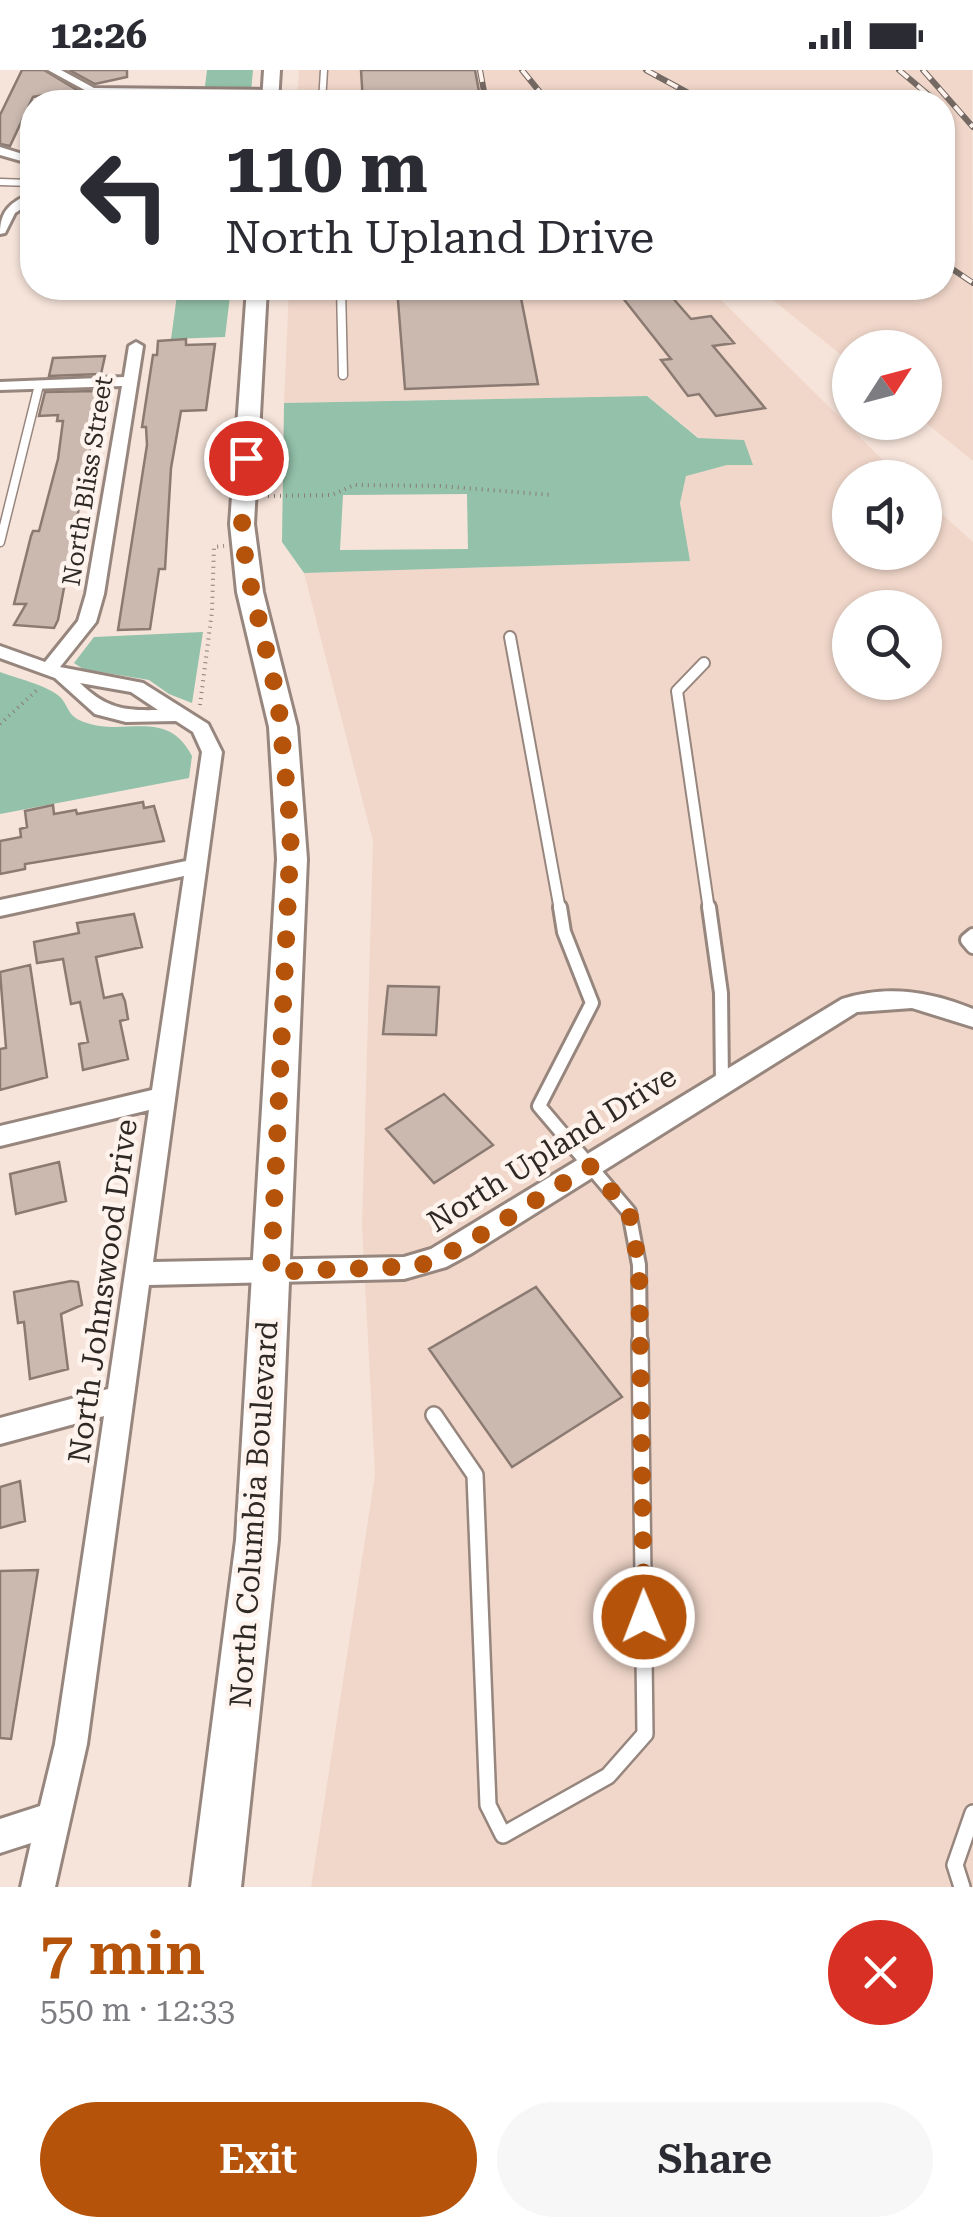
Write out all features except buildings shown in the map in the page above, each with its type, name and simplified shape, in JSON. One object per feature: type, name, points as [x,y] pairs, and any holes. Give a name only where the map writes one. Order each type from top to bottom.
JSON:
[{"type":"main road","name":"North Columbia Boulevard","points":[[216,1887],[257,1540],[292,859],[290,792],[278,700],[252,606],[243,544],[255,300]]},
{"type":"street","points":[[53,70],[90,90]]},
{"type":"street","points":[[0,230],[10,211],[20,205]]},
{"type":"street","name":"North Bliss Street","points":[[55,672],[87,622],[95,594],[136,346]]},
{"type":"street","points":[[0,386],[128,381]]},
{"type":"street","points":[[0,652],[55,672],[136,687],[206,734]]},
{"type":"street","points":[[55,672],[102,712],[180,715]]},
{"type":"street","points":[[85,699],[94,687],[107,681]]},
{"type":"street","points":[[135,715],[146,709],[151,696]]},
{"type":"street","name":"North Johnswood Drive","points":[[38,1887],[71,1744],[198,866],[212,752],[206,734]]},
{"type":"street","points":[[0,908],[198,866]]},
{"type":"street","name":"North Upland Drive","points":[[138,1274],[419,1266],[463,1246],[827,1017],[868,1000],[917,999],[973,1018]]},
{"type":"street","points":[[0,1136],[164,1097]]},
{"type":"street","points":[[0,1431],[120,1399]]},
{"type":"street","points":[[0,1836],[56,1818]]},
{"type":"lane","points":[[340,300],[343,375]]},
{"type":"lane","points":[[0,542],[39,385]]},
{"type":"lane","points":[[434,1414],[475,1475],[488,1806],[503,1835],[608,1776],[646,1734],[639,1265],[629,1212],[539,1106],[592,1002],[564,932],[510,637]]},
{"type":"lane","points":[[704,664],[677,691],[721,993],[722,1083]]},
{"type":"lane","points":[[973,935],[968,940],[973,947]]},
{"type":"lane","points":[[962,1887],[954,1865],[973,1813]]},
{"type":"path","points":[[243,496],[332,495],[354,485],[440,486],[552,495]]},
{"type":"path","points":[[206,734],[220,729],[199,708],[212,611],[214,547],[243,544]]},
{"type":"path","points":[[0,724],[38,690]]},
{"type":"shaded area","points":[[299,70],[972,70],[973,461],[942,436],[942,330],[832,330],[832,348],[773,300],[955,300],[955,90],[298,90]]},
{"type":"shaded area","points":[[288,300],[721,300],[832,410],[832,440],[863,440],[883,460],[832,460],[832,570],[942,570],[942,514],[973,542],[973,1887],[311,1887],[375,1475],[362,1225],[373,841],[304,573],[689,561],[680,503],[686,475],[727,465],[752,464],[743,440],[699,438],[647,396],[284,403]]},
{"type":"green space","points":[[207,70],[253,70],[251,90],[204,90]]},
{"type":"green space","points":[[176,300],[230,300],[225,337],[171,339]]},
{"type":"green space","points":[[647,396],[698,438],[744,440],[753,465],[727,465],[686,476],[680,503],[690,561],[304,573],[282,542],[284,403]],"holes":[[[467,494],[468,549],[340,550],[343,495]]]},
{"type":"green space","points":[[203,632],[192,703],[149,680],[83,669],[74,663],[94,637]]},
{"type":"green space","points":[[0,672],[53,692],[79,720],[111,727],[156,727],[169,732],[192,756],[189,778],[0,814]]},
{"type":"railway","points":[[480,70],[484,90]]},
{"type":"railway","points":[[522,70],[538,90]]},
{"type":"railway","points":[[646,70],[683,90]]},
{"type":"railway","points":[[899,70],[923,90]]},
{"type":"railway","points":[[923,70],[941,90]]},
{"type":"railway","points":[[955,106],[973,127]]},
{"type":"railway","points":[[955,271],[973,283]]},
{"type":"route","points":[[246,458],[242,524],[246,566],[278,700],[290,792],[292,859],[271,1272],[419,1266],[463,1246],[590,1166],[629,1212],[639,1265],[644,1617]]}]
